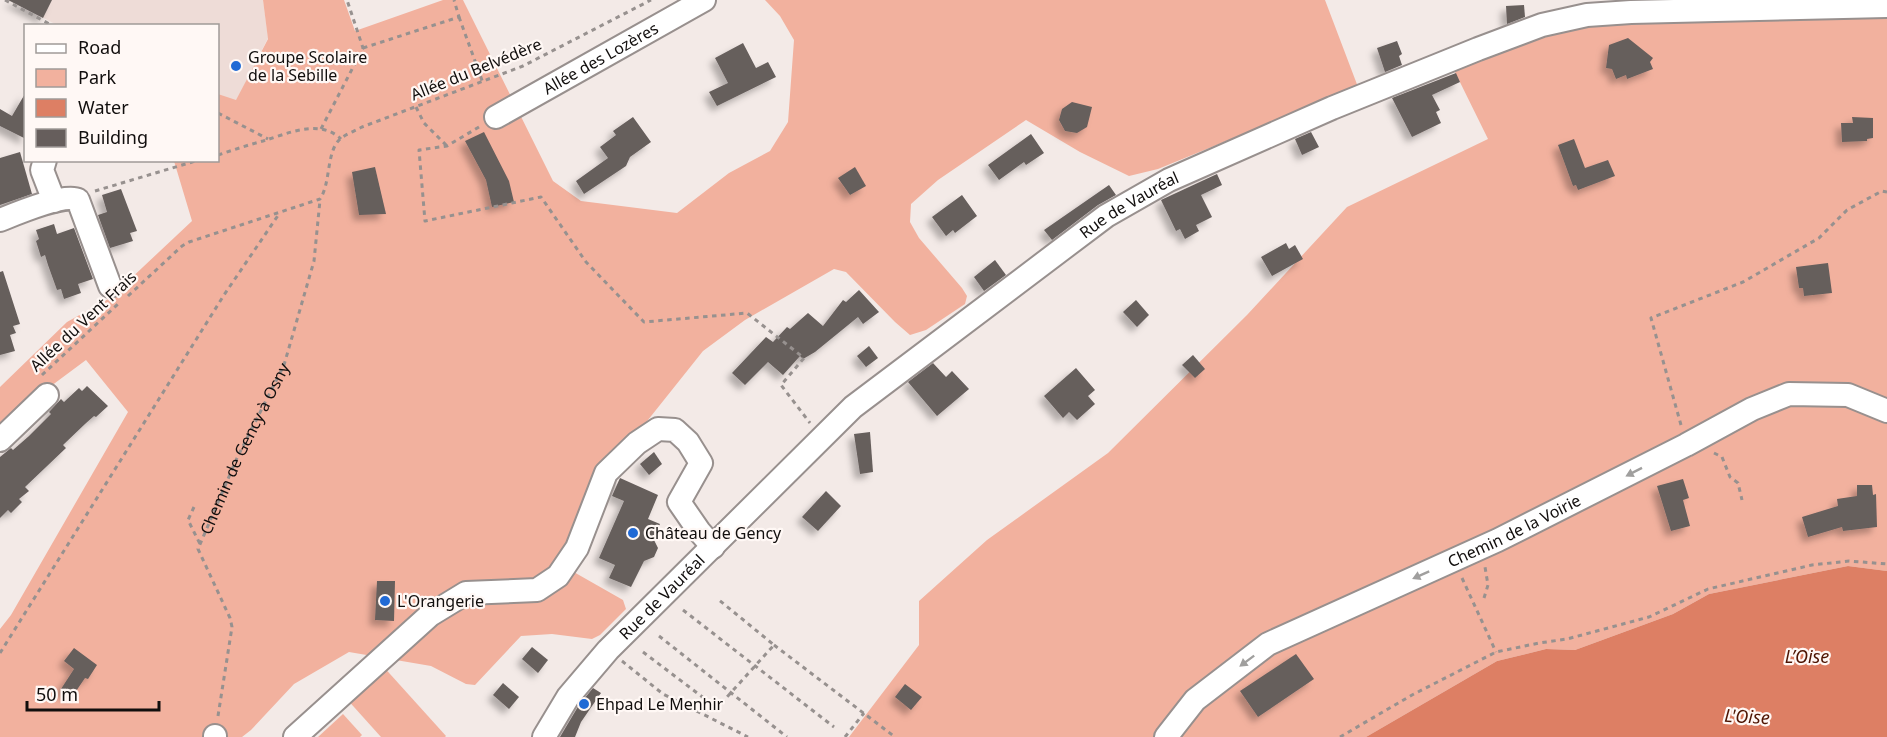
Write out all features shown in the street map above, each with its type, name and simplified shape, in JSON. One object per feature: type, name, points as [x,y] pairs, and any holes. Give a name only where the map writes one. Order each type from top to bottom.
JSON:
[{"type":"street","name":"Allée des Lozères","points":[[496,117],[704,0]]},
{"type":"street","name":"Rue de Vauréal","points":[[543,737],[568,697],[608,650],[853,407],[1106,216],[1169,180],[1332,108],[1542,25],[1587,15],[1631,12],[1887,6]]},
{"type":"street","points":[[44,162],[42,170],[64,199]]},
{"type":"street","points":[[0,220],[64,199],[78,200],[110,286]]},
{"type":"street","points":[[0,440],[44,385]]},
{"type":"street","name":"Chemin de la Voirie","points":[[1166,737],[1195,700],[1268,644],[1479,549],[1694,441],[1752,409],[1789,394],[1848,396],[1887,411]]},
{"type":"street","points":[[295,737],[430,615],[466,593],[537,590],[558,576],[577,548],[606,472],[637,444],[658,429],[675,430],[688,442],[701,463],[679,502],[713,547]]},
{"type":"path","points":[[5,0],[49,24]]},
{"type":"path","points":[[347,0],[363,48]]},
{"type":"path","points":[[454,0],[483,82]]},
{"type":"path","name":"Allée du Belvédère","points":[[340,139],[362,127],[523,66],[651,0]]},
{"type":"path","points":[[321,129],[363,48],[459,17]]},
{"type":"path","points":[[416,107],[424,123],[447,146]]},
{"type":"path","points":[[219,114],[267,140]]},
{"type":"path","points":[[496,117],[447,146],[419,150],[425,221],[541,197],[586,262],[644,322],[747,313],[804,358],[781,385],[807,419]]},
{"type":"path","points":[[0,653],[224,295],[280,212],[320,199],[327,180],[333,150],[340,139],[336,134],[321,129],[292,131],[219,155]]},
{"type":"path","points":[[64,199],[192,162]]},
{"type":"path","points":[[1742,500],[1738,483],[1730,477],[1722,457],[1694,441],[1651,318],[1743,282],[1819,238],[1847,210],[1882,191],[1887,192]]},
{"type":"path","name":"Chemin de Gency à Osny","points":[[215,736],[232,627],[198,549],[237,458],[284,365],[314,261],[320,199]]},
{"type":"path","name":"Allée du Vent Frais","points":[[44,385],[182,246],[199,238],[280,212]]},
{"type":"path","points":[[194,507],[188,520],[200,544]]},
{"type":"path","points":[[1479,549],[1487,573],[1488,585],[1484,598]]},
{"type":"path","points":[[1454,560],[1496,652]]},
{"type":"path","points":[[1340,737],[1412,695],[1496,652],[1567,639],[1649,617],[1708,589],[1812,565],[1849,561],[1887,564]]},
{"type":"path","points":[[719,600],[895,737]]},
{"type":"path","points":[[683,610],[834,727]]},
{"type":"path","points":[[659,636],[787,737]]},
{"type":"path","points":[[643,652],[717,708],[774,645]]},
{"type":"path","points":[[608,650],[663,694],[748,737]]},
{"type":"path","points":[[845,737],[864,713]]},
{"type":"shaded area","name":"Groupe Scolaire de la Sebille","points":[[16,0],[263,0],[268,38],[236,101],[219,94],[219,24],[55,24],[15,3]]},
{"type":"green space","points":[[263,0],[344,0],[355,31],[443,0],[463,0],[553,181],[581,201],[677,213],[729,173],[770,151],[788,122],[794,40],[780,16],[765,0],[1325,0],[1358,87],[1158,169],[1129,176],[1080,152],[1026,120],[938,180],[911,204],[910,222],[919,238],[962,288],[967,296],[965,304],[926,330],[910,335],[846,272],[834,269],[745,320],[703,351],[636,435],[572,571],[623,600],[626,609],[600,635],[592,639],[552,634],[521,636],[475,685],[466,684],[431,666],[349,652],[294,684],[242,737],[0,737],[0,629],[11,615],[128,412],[86,360],[51,386],[0,435],[0,387],[67,322],[110,298],[192,221],[174,162],[219,162],[219,94],[236,100],[268,39]]},
{"type":"green space","points":[[1887,17],[1887,571],[1848,566],[1709,594],[1673,614],[1575,650],[1546,649],[1497,661],[1366,737],[849,737],[919,645],[919,601],[987,540],[1108,453],[1247,315],[1347,207],[1488,139],[1454,70],[1544,32],[1589,24],[1758,18],[1789,20]]},
{"type":"green space","points":[[381,664],[445,737],[381,737],[345,697]]},
{"type":"green space","points":[[343,714],[362,735],[360,737],[318,737]]},
{"type":"water","name":"L’Oise","points":[[1848,566],[1887,571],[1887,737],[1366,737],[1497,661],[1546,649],[1575,650],[1673,614],[1709,594]]},
{"type":"building","points":[[8,0],[52,0],[43,18]]},
{"type":"building","points":[[1524,5],[1525,17],[1507,24],[1506,6]]},
{"type":"building","points":[[1628,38],[1653,58],[1650,62],[1653,69],[1627,79],[1626,75],[1616,79],[1612,69],[1606,68],[1609,45]]},
{"type":"building","points":[[1397,41],[1402,54],[1399,56],[1402,65],[1385,72],[1377,48]]},
{"type":"building","points":[[743,43],[756,68],[768,62],[776,77],[717,106],[709,92],[728,83],[715,58]]},
{"type":"building","points":[[1456,73],[1460,82],[1432,95],[1440,110],[1436,112],[1441,123],[1412,137],[1392,98]]},
{"type":"building","points":[[24,95],[24,138],[0,126],[0,109],[12,116]]},
{"type":"building","points":[[1072,102],[1092,107],[1087,127],[1077,133],[1065,131],[1059,120],[1062,109]]},
{"type":"building","points":[[633,117],[651,142],[630,157],[626,166],[584,194],[576,181],[608,158],[600,147],[616,135],[613,131]]},
{"type":"building","points":[[1852,117],[1873,118],[1873,138],[1867,141],[1842,142],[1841,123],[1853,123]]},
{"type":"building","points":[[484,132],[509,181],[514,202],[492,207],[486,180],[465,141]]},
{"type":"building","points":[[1311,132],[1319,147],[1302,155],[1295,139]]},
{"type":"building","points":[[1031,134],[1044,153],[1026,165],[1024,162],[999,180],[988,165]]},
{"type":"building","points":[[1574,139],[1585,168],[1608,160],[1615,176],[1578,190],[1576,185],[1573,186],[1558,145]]},
{"type":"building","points":[[20,152],[32,194],[0,205],[0,158]]},
{"type":"building","points":[[375,167],[386,214],[359,215],[352,172]]},
{"type":"building","points":[[855,167],[866,186],[850,195],[838,178]]},
{"type":"building","points":[[1217,174],[1222,185],[1201,195],[1212,217],[1196,225],[1199,231],[1185,239],[1180,229],[1176,231],[1161,200]]},
{"type":"building","points":[[1109,185],[1116,195],[1098,205],[1052,240],[1044,230]]},
{"type":"building","points":[[121,189],[137,231],[130,233],[133,241],[110,248],[98,215],[107,212],[102,195]]},
{"type":"building","points":[[962,195],[977,216],[955,233],[953,230],[946,236],[932,217]]},
{"type":"building","points":[[54,224],[57,234],[74,228],[93,279],[78,284],[81,293],[64,299],[61,289],[57,290],[45,255],[41,257],[36,241],[39,239],[36,230]]},
{"type":"building","points":[[1286,243],[1289,249],[1295,245],[1303,259],[1272,276],[1261,257]]},
{"type":"building","points":[[995,260],[1006,275],[984,291],[974,277]]},
{"type":"building","points":[[1828,263],[1832,293],[1804,296],[1803,288],[1799,288],[1796,267]]},
{"type":"building","points":[[3,271],[20,324],[13,326],[16,333],[10,335],[15,351],[0,355],[0,272]]},
{"type":"building","points":[[859,290],[879,312],[863,324],[858,317],[815,352],[803,359],[800,356],[783,375],[768,362],[745,385],[732,373],[766,337],[773,342],[787,327],[790,329],[808,313],[823,326],[843,300],[846,302]]},
{"type":"building","points":[[1136,300],[1149,315],[1137,327],[1123,312]]},
{"type":"building","points":[[869,346],[878,358],[866,367],[857,356]]},
{"type":"building","points":[[1193,355],[1205,369],[1195,378],[1182,365]]},
{"type":"building","points":[[933,363],[946,377],[952,371],[969,389],[937,416],[908,382]]},
{"type":"building","points":[[1076,368],[1095,390],[1088,396],[1095,404],[1077,420],[1069,412],[1063,418],[1044,396]]},
{"type":"building","points":[[87,386],[108,406],[63,445],[66,448],[25,487],[29,491],[19,499],[22,502],[11,513],[8,510],[0,518],[0,457],[11,448],[13,450],[29,436],[51,414],[49,412],[61,399],[64,402],[79,388],[82,391]]},
{"type":"building","points":[[870,432],[873,472],[860,474],[854,434]]},
{"type":"building","points":[[654,452],[662,464],[649,475],[640,464]]},
{"type":"building","name":"Château de Gency","points":[[620,478],[658,495],[648,519],[660,524],[653,538],[658,548],[654,557],[644,561],[631,587],[609,578],[615,565],[599,558],[624,501],[612,496]]},
{"type":"building","points":[[1683,479],[1689,498],[1683,500],[1690,526],[1671,531],[1657,486]]},
{"type":"building","points":[[1857,485],[1872,485],[1873,495],[1876,494],[1877,527],[1843,531],[1842,527],[1808,537],[1802,517],[1838,506],[1837,499],[1857,496]]},
{"type":"building","points":[[826,491],[841,506],[818,531],[802,517]]},
{"type":"building","name":"L'Orangerie","points":[[377,581],[395,581],[394,621],[375,620]]},
{"type":"building","points":[[532,647],[548,660],[538,673],[522,659]]},
{"type":"building","points":[[74,648],[97,665],[72,697],[61,689],[74,669],[64,661]]},
{"type":"building","points":[[1296,654],[1314,679],[1258,717],[1240,691]]},
{"type":"building","points":[[503,683],[519,697],[509,709],[493,695]]},
{"type":"building","points":[[905,684],[922,697],[911,710],[895,697]]},
{"type":"building","name":"Ehpad Le Menhir","points":[[593,688],[601,693],[581,722],[575,737],[560,737],[579,705]]},
{"type":"place","name":"Groupe Scolaire de la Sebille","points":[[236,66]]},
{"type":"place","name":"Château de Gency","points":[[633,533]]},
{"type":"place","name":"L'Orangerie","points":[[385,601]]},
{"type":"place","name":"Ehpad Le Menhir","points":[[584,704]]},
{"type":"water label","name":"L'Oise","points":[[1747,717]]}]
